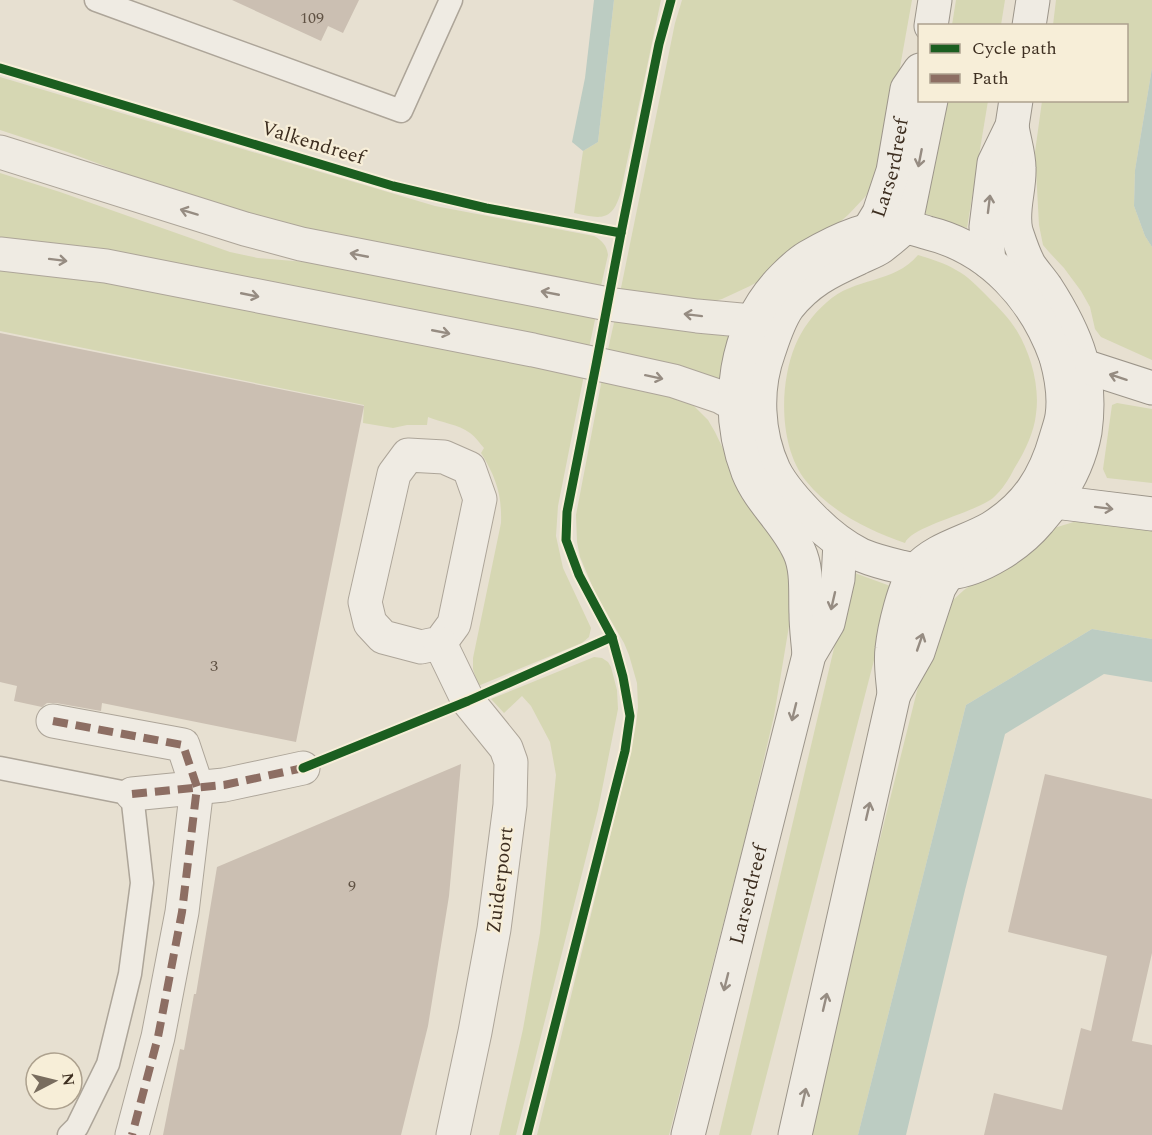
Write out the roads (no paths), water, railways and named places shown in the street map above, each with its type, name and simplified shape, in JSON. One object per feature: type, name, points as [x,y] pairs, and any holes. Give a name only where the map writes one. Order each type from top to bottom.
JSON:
[{"type":"main road","points":[[931,24],[935,0]]},
{"type":"main road","points":[[1029,24],[1033,0]]},
{"type":"main road","name":"Larserdreef","points":[[868,231],[879,213],[893,171],[907,89],[918,73]]},
{"type":"main road","name":"Larserdreef","points":[[905,227],[931,102]]},
{"type":"main road","points":[[989,262],[986,227],[994,163],[1014,113]]},
{"type":"main road","points":[[894,694],[891,650],[908,584],[916,571],[930,558],[992,527],[1015,510],[1034,490],[1050,460],[1062,415],[1063,391],[1060,372],[1070,361],[1077,342],[1065,316],[1029,263],[1016,228],[1014,211],[1019,168],[1014,113]]},
{"type":"main road","points":[[0,152],[244,229],[301,244],[608,304],[752,321]]},
{"type":"main road","points":[[887,227],[905,227],[950,239],[1002,272],[1038,317],[1049,339],[1070,361],[1088,399],[1084,435],[1074,470],[1055,502],[1029,532],[1004,552],[970,568],[948,573],[916,571],[862,555],[840,543],[825,531],[798,505],[775,472],[747,410],[737,373],[742,348],[752,321],[771,290],[799,262],[844,237],[887,227]]},
{"type":"main road","points":[[747,410],[760,386],[764,363],[774,336],[786,311],[801,291],[820,277],[879,249],[905,227]]},
{"type":"main road","points":[[0,254],[106,266],[521,348],[674,381],[721,397],[747,410]]},
{"type":"main road","points":[[1070,361],[1152,388]]},
{"type":"main road","name":"Larserdreef","points":[[688,1135],[808,655],[806,585],[800,553],[788,531],[767,506],[748,473],[739,441],[747,410]]},
{"type":"main road","points":[[408,455],[444,457],[469,468],[480,500],[454,624],[440,643],[421,647],[383,637],[370,623],[365,602],[394,474],[408,455]]},
{"type":"main road","points":[[1055,502],[1152,514]]},
{"type":"main road","name":"Larserdreef","points":[[808,655],[828,623],[838,579],[840,543]]},
{"type":"main road","points":[[795,1135],[894,694],[918,651],[939,588],[948,573]]},
{"type":"main road","name":"Zuiderpoort","points":[[440,643],[468,701],[506,748],[511,762],[510,806],[494,929],[453,1135]]},
{"type":"main road","points":[[53,721],[183,745],[197,787],[182,912],[158,1037],[132,1135]]},
{"type":"main road","points":[[132,794],[224,785],[303,768]]},
{"type":"lane","points":[[103,1],[401,111],[451,0]]},
{"type":"lane","points":[[0,768],[132,794],[142,883],[130,974],[108,1064],[77,1127],[69,1135]]}]
